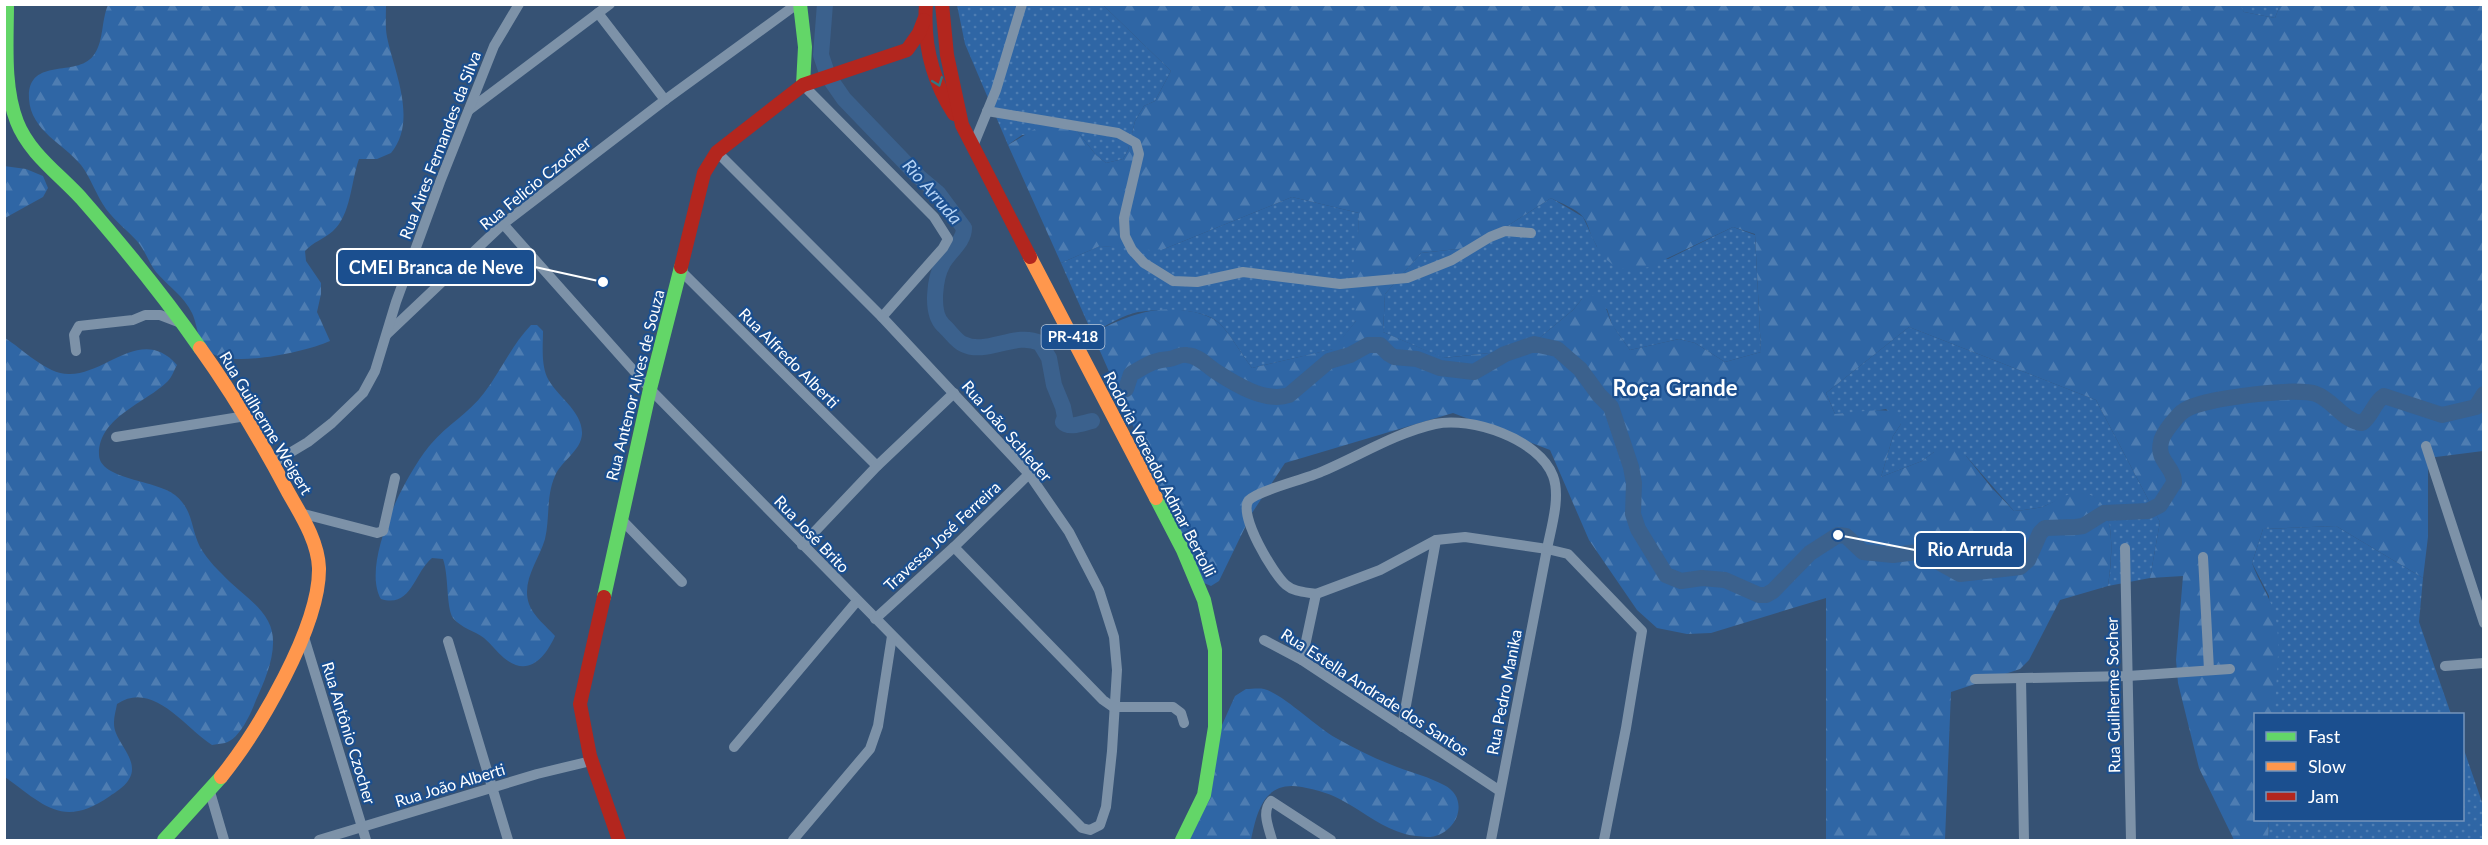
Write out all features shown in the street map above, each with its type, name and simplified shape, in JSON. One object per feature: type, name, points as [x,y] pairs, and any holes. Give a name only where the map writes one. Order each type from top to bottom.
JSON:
[{"type":"main road","name":"Rua Guilherme Weigert","points":[[7,4],[7,79],[16,120],[28,143],[43,162],[76,193],[156,287],[209,358],[273,463],[314,541],[319,568],[315,596],[303,634],[250,737],[210,792],[164,840]]},
{"type":"main road","points":[[799,4],[806,46],[803,85]]},
{"type":"main road","name":"Rodovia Vereador Admar Bertolli","points":[[942,4],[946,55],[962,124],[1183,550],[1204,600],[1215,650],[1215,727],[1204,795],[1182,840]]},
{"type":"main road","points":[[925,12],[920,33],[907,50],[930,58]]},
{"type":"main road","points":[[925,12],[930,58],[939,86],[951,111],[962,124]]},
{"type":"main road","name":"Rua Antenor Alves de Souza","points":[[619,840],[591,761],[582,728],[580,704],[650,390],[704,173],[717,152],[803,85],[907,50]]},
{"type":"street","name":"Rua Aires Fernandes da Silva","points":[[387,334],[396,302],[432,204],[494,46],[519,4]]},
{"type":"street","points":[[469,110],[610,4]]},
{"type":"street","name":"Rua Felicio Czocher","points":[[273,463],[308,442],[363,393],[375,371],[387,334],[503,224],[664,100],[799,4]]},
{"type":"street","points":[[973,146],[996,90],[1022,4]]},
{"type":"street","points":[[598,13],[664,100]]},
{"type":"street","points":[[803,85],[934,217],[948,239],[943,248],[882,318]]},
{"type":"street","points":[[987,111],[1118,132],[1136,142],[1139,154],[1124,218],[1125,236],[1132,250],[1143,263],[1173,281],[1197,282],[1243,272],[1340,284],[1407,278],[1452,261],[1490,237],[1505,231],[1531,233]]},
{"type":"street","name":"Rua João Schleder","points":[[717,152],[954,393],[1029,474],[1069,532],[1099,590],[1114,637],[1117,670],[1106,807]]},
{"type":"street","name":"Rua José Brito","points":[[503,224],[650,390],[1082,828],[1090,830],[1100,825],[1106,807]]},
{"type":"street","name":"Rua Alfredo Alberti","points":[[680,270],[877,466]]},
{"type":"street","points":[[76,351],[74,335],[79,326],[133,320],[145,315],[160,315],[183,324]]},
{"type":"street","points":[[801,545],[877,466],[954,393]]},
{"type":"street","points":[[116,437],[246,416]]},
{"type":"street","name":"Rua Pedro Manika","points":[[1316,594],[1293,589],[1278,577],[1253,533],[1247,517],[1246,506],[1250,500],[1265,492],[1303,480],[1398,435],[1437,423],[1473,424],[1498,431],[1520,443],[1540,458],[1553,477],[1556,508],[1491,840]]},
{"type":"street","points":[[2427,446],[2484,623]]},
{"type":"street","name":"Travessa José Ferreira","points":[[875,619],[1029,474]]},
{"type":"street","points":[[300,513],[377,532],[382,531],[395,478]]},
{"type":"street","points":[[620,519],[682,582]]},
{"type":"street","points":[[1302,660],[1316,594],[1380,570],[1436,540],[1465,537],[1568,554],[1642,631],[1604,840]]},
{"type":"street","points":[[1402,727],[1436,540]]},
{"type":"street","points":[[954,547],[1103,700],[1113,707],[1173,707],[1181,713],[1184,723]]},
{"type":"street","name":"Rua Guilherme Socher","points":[[2125,548],[2131,840]]},
{"type":"street","points":[[2203,557],[2209,670]]},
{"type":"street","points":[[734,747],[857,601]]},
{"type":"street","name":"Rua Antônio Czocher","points":[[303,634],[366,840]]},
{"type":"street","points":[[793,840],[870,749],[878,726],[892,636]]},
{"type":"street","name":"Rua Estella Andrade dos Santos","points":[[1264,640],[1302,660],[1500,790]]},
{"type":"street","points":[[448,641],[508,840]]},
{"type":"street","points":[[2445,666],[2484,663]]},
{"type":"street","points":[[1975,679],[2128,676],[2230,669]]},
{"type":"street","points":[[2021,678],[2024,840]]},
{"type":"street","name":"Rua João Alberti","points":[[319,840],[562,767],[591,761]]},
{"type":"street","points":[[210,792],[224,840]]},
{"type":"street","points":[[1272,840],[1266,814],[1266,806],[1270,801],[1331,840]]},
{"type":"green space","points":[[2239,4],[2244,12],[2275,18],[2280,5],[2483,5],[2483,451],[2428,458],[2428,537],[2423,578],[2336,526],[2263,529],[2252,563],[2275,615],[2278,664],[2275,713],[2254,713],[2254,821],[2269,821],[2268,840],[2234,840],[2199,768],[2178,683],[2176,660],[2183,576],[2150,578],[2160,522],[2096,400],[1909,327],[1826,393],[1835,414],[1876,410],[1900,413],[1901,424],[1893,436],[1881,477],[1922,461],[1934,452],[1952,449],[1966,456],[2014,511],[2042,507],[2067,495],[2084,493],[2097,499],[2105,509],[2109,524],[2111,557],[2108,586],[2060,600],[2029,660],[2020,669],[1951,692],[1945,840],[1826,840],[1826,598],[1711,633],[1687,634],[1657,628],[1637,610],[1589,540],[1550,450],[1453,413],[1285,463],[1252,513],[1219,581],[1211,586],[1204,583],[1092,333],[1141,313],[1179,310],[1204,315],[1219,323],[1252,368],[1333,349],[1356,321],[1353,266],[1359,213],[1292,197],[1164,249],[1100,246],[1061,263],[1008,145],[1038,127],[1053,123],[1077,131],[1096,155],[1106,163],[1123,159],[1128,150],[1135,121],[1144,106],[1155,101],[1171,71],[1103,5]],"holes":[[[1551,198],[1573,209],[1587,223],[1601,253],[1620,268],[1649,267],[1733,227],[1755,234],[1761,352],[1725,362],[1695,343],[1679,339],[1630,350],[1612,324],[1604,304],[1594,295],[1582,299],[1573,310],[1526,349],[1444,358],[1383,332],[1385,294],[1421,253],[1475,247]]]},
{"type":"green space","points":[[108,5],[386,5],[387,37],[402,96],[403,126],[399,140],[391,153],[377,159],[359,159],[344,216],[330,234],[305,251],[306,261],[321,283],[317,312],[330,341],[289,353],[256,358],[226,358],[209,352],[202,343],[192,313],[185,301],[156,272],[137,241],[106,209],[81,165],[49,136],[36,120],[29,99],[30,86],[36,77],[44,72],[76,66],[93,56],[99,45]]},
{"type":"green space","points":[[957,5],[1103,5],[1171,71],[1155,101],[1144,106],[1135,121],[1128,150],[1123,159],[1106,163],[1096,155],[1077,131],[1022,135],[1008,145],[965,44]]},
{"type":"green space","points":[[2239,5],[2280,5],[2275,18],[2244,12]]},
{"type":"green space","points":[[4,166],[26,169],[43,176],[48,188],[43,197],[5,218]]},
{"type":"green space","points":[[1292,197],[1359,213],[1356,321],[1334,349],[1252,368],[1219,323],[1202,314],[1180,310],[1132,313],[1092,333],[1061,263],[1100,246],[1164,249]]},
{"type":"green space","points":[[1551,198],[1583,217],[1597,247],[1668,259],[1733,227],[1755,235],[1761,352],[1725,362],[1695,343],[1679,339],[1630,350],[1612,325],[1607,309],[1582,299],[1573,310],[1526,349],[1443,358],[1383,332],[1385,294],[1421,253],[1475,247]]},
{"type":"green space","points":[[531,325],[537,325],[543,331],[545,372],[551,384],[574,411],[582,434],[575,451],[558,471],[552,484],[545,539],[527,587],[531,608],[555,636],[541,658],[528,666],[521,666],[504,658],[484,638],[453,618],[449,607],[443,559],[432,558],[406,594],[399,599],[391,600],[381,599],[376,583],[376,564],[389,519],[410,475],[421,458],[437,437],[478,400]]},
{"type":"green space","points":[[1909,327],[2096,400],[2160,522],[2150,578],[2108,586],[2111,560],[2110,528],[2107,514],[2100,503],[2090,495],[2071,495],[2042,507],[2014,511],[1966,456],[1934,452],[1922,461],[1881,477],[1893,436],[1901,424],[1886,409],[1835,414],[1826,393]]},
{"type":"green space","points":[[5,338],[44,366],[61,373],[84,372],[138,350],[151,350],[164,354],[177,365],[168,381],[125,412],[106,430],[99,455],[102,463],[109,470],[167,490],[181,501],[203,552],[222,574],[260,610],[272,630],[273,650],[268,671],[248,718],[230,741],[212,745],[168,709],[143,698],[130,698],[117,704],[114,728],[131,763],[130,778],[117,791],[94,806],[79,811],[66,812],[43,804],[5,777]]},
{"type":"green space","points":[[2336,526],[2423,578],[2419,622],[2451,713],[2275,713],[2269,596],[2252,563],[2263,529]]},
{"type":"green space","points":[[1246,689],[1262,689],[1272,692],[1343,742],[1381,761],[1444,785],[1457,799],[1459,808],[1453,824],[1446,831],[1437,835],[1427,837],[1408,835],[1382,824],[1330,795],[1308,788],[1289,786],[1279,788],[1265,800],[1256,818],[1251,840],[1187,840],[1222,725],[1235,696]]},
{"type":"green space","points":[[2464,750],[2483,805],[2483,840],[2268,840],[2269,821],[2464,821]]},
{"type":"waterway","name":"Rio Arruda","points":[[825,4],[821,55],[828,76],[844,99],[919,177],[938,193],[964,228],[962,238],[940,269],[935,294],[936,312],[939,319],[958,340],[972,347],[1021,340],[1040,343],[1049,358],[1054,385],[1063,407],[1065,417],[1063,422],[1072,425],[1092,421]]},
{"type":"waterway","name":"Rio Arruda","points":[[1126,389],[1131,374],[1153,362],[1185,355],[1199,359],[1250,391],[1280,397],[1289,395],[1329,361],[1350,355],[1368,345],[1380,345],[1394,357],[1417,359],[1440,368],[1474,372],[1505,354],[1534,344],[1557,349],[1580,369],[1611,407],[1631,467],[1634,483],[1633,514],[1638,529],[1666,575],[1681,581],[1702,578],[1725,580],[1759,595],[1766,595],[1773,591],[1810,553],[1838,535],[1846,536],[1863,552],[1893,555],[1917,552],[1960,574],[2020,567],[2028,560],[2040,533],[2045,528],[2083,526],[2104,513],[2148,511],[2160,505],[2174,483],[2174,477],[2161,454],[2162,438],[2167,429],[2185,410],[2210,401],[2271,393],[2306,392],[2322,397],[2349,418],[2362,423],[2384,396],[2442,415],[2476,407],[2484,394]]},
{"type":"traffic: fast","points":[[7,4],[8,79],[13,108],[22,133],[45,163],[81,198],[128,253],[200,348]]},
{"type":"traffic: fast","points":[[800,4],[805,47],[803,85]]},
{"type":"traffic: fast","points":[[604,597],[650,389],[681,267]]},
{"type":"traffic: fast","points":[[1156,498],[1183,550],[1204,600],[1215,650],[1215,727],[1204,795],[1182,840]]},
{"type":"traffic: fast","points":[[164,840],[221,777]]},
{"type":"traffic: slow","points":[[1030,257],[1156,498]]},
{"type":"traffic: slow","points":[[200,348],[247,419],[303,519],[316,548],[319,568],[317,592],[298,648],[269,706],[221,777]]},
{"type":"traffic: jam","points":[[926,4],[926,33],[931,61],[940,88],[954,114]]},
{"type":"traffic: jam","points":[[942,4],[947,55],[962,125],[1030,257]]},
{"type":"traffic: jam","points":[[681,267],[704,173],[717,152],[803,85],[907,50],[919,33],[924,20]]},
{"type":"traffic: jam","points":[[604,597],[580,704],[590,756],[619,840]]},
{"type":"place","name":"CMEI Branca de Neve","points":[[603,282]]},
{"type":"place","name":"Rio Arruda","points":[[1838,535]]},
{"type":"district","name":"Roça Grande","points":[[1675,388]]}]
